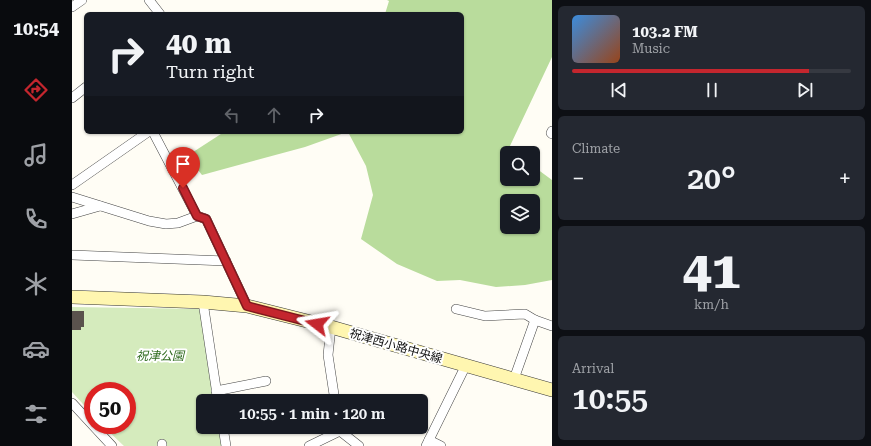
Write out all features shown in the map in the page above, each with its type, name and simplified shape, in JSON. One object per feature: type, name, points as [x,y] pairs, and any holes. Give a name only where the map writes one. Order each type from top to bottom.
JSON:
[{"type":"main road","name":"祝津西小路中央線","points":[[72,297],[203,302],[247,306],[466,365],[552,390]]},
{"type":"street","points":[[72,8],[82,0]]},
{"type":"street","points":[[149,0],[158,12]]},
{"type":"street","points":[[72,98],[84,89]]},
{"type":"street","points":[[72,185],[145,134]]},
{"type":"street","points":[[154,134],[197,216]]},
{"type":"street","points":[[72,197],[149,221],[166,224],[178,223],[197,216],[206,219],[247,306]]},
{"type":"street","points":[[72,214],[100,206]]},
{"type":"street","points":[[72,255],[226,261]]},
{"type":"street","points":[[203,302],[217,394]]},
{"type":"street","points":[[456,309],[485,316],[525,314],[535,320],[552,326]]},
{"type":"street","points":[[514,379],[535,320]]},
{"type":"street","points":[[331,328],[328,355],[334,394]]},
{"type":"street","points":[[441,446],[427,443],[466,365]]},
{"type":"street","points":[[216,391],[266,381]]},
{"type":"street","points":[[72,403],[112,446]]},
{"type":"street","points":[[224,434],[226,446]]},
{"type":"street","points":[[309,446],[331,434]]},
{"type":"street","points":[[346,434],[359,446]]},
{"type":"green space","points":[[387,0],[552,0],[552,57],[510,146],[500,146],[500,186],[540,186],[540,171],[552,180],[552,280],[525,285],[496,287],[460,280],[437,281],[397,264],[361,239],[373,195],[366,166],[349,134],[464,134],[464,12],[386,12],[389,1]]},
{"type":"green space","points":[[221,134],[341,134],[305,147],[202,175],[187,156]]},
{"type":"green space","name":"祝津公園","points":[[72,307],[201,309],[215,394],[196,394],[196,434],[222,434],[225,446],[124,446],[111,434],[136,434],[136,382],[84,382],[84,405],[72,392]]},
{"type":"building","points":[[72,311],[84,311],[84,327],[81,327],[81,330],[72,330]]},
{"type":"route","points":[[183,188],[197,216],[206,219],[247,306],[317,324]]}]
